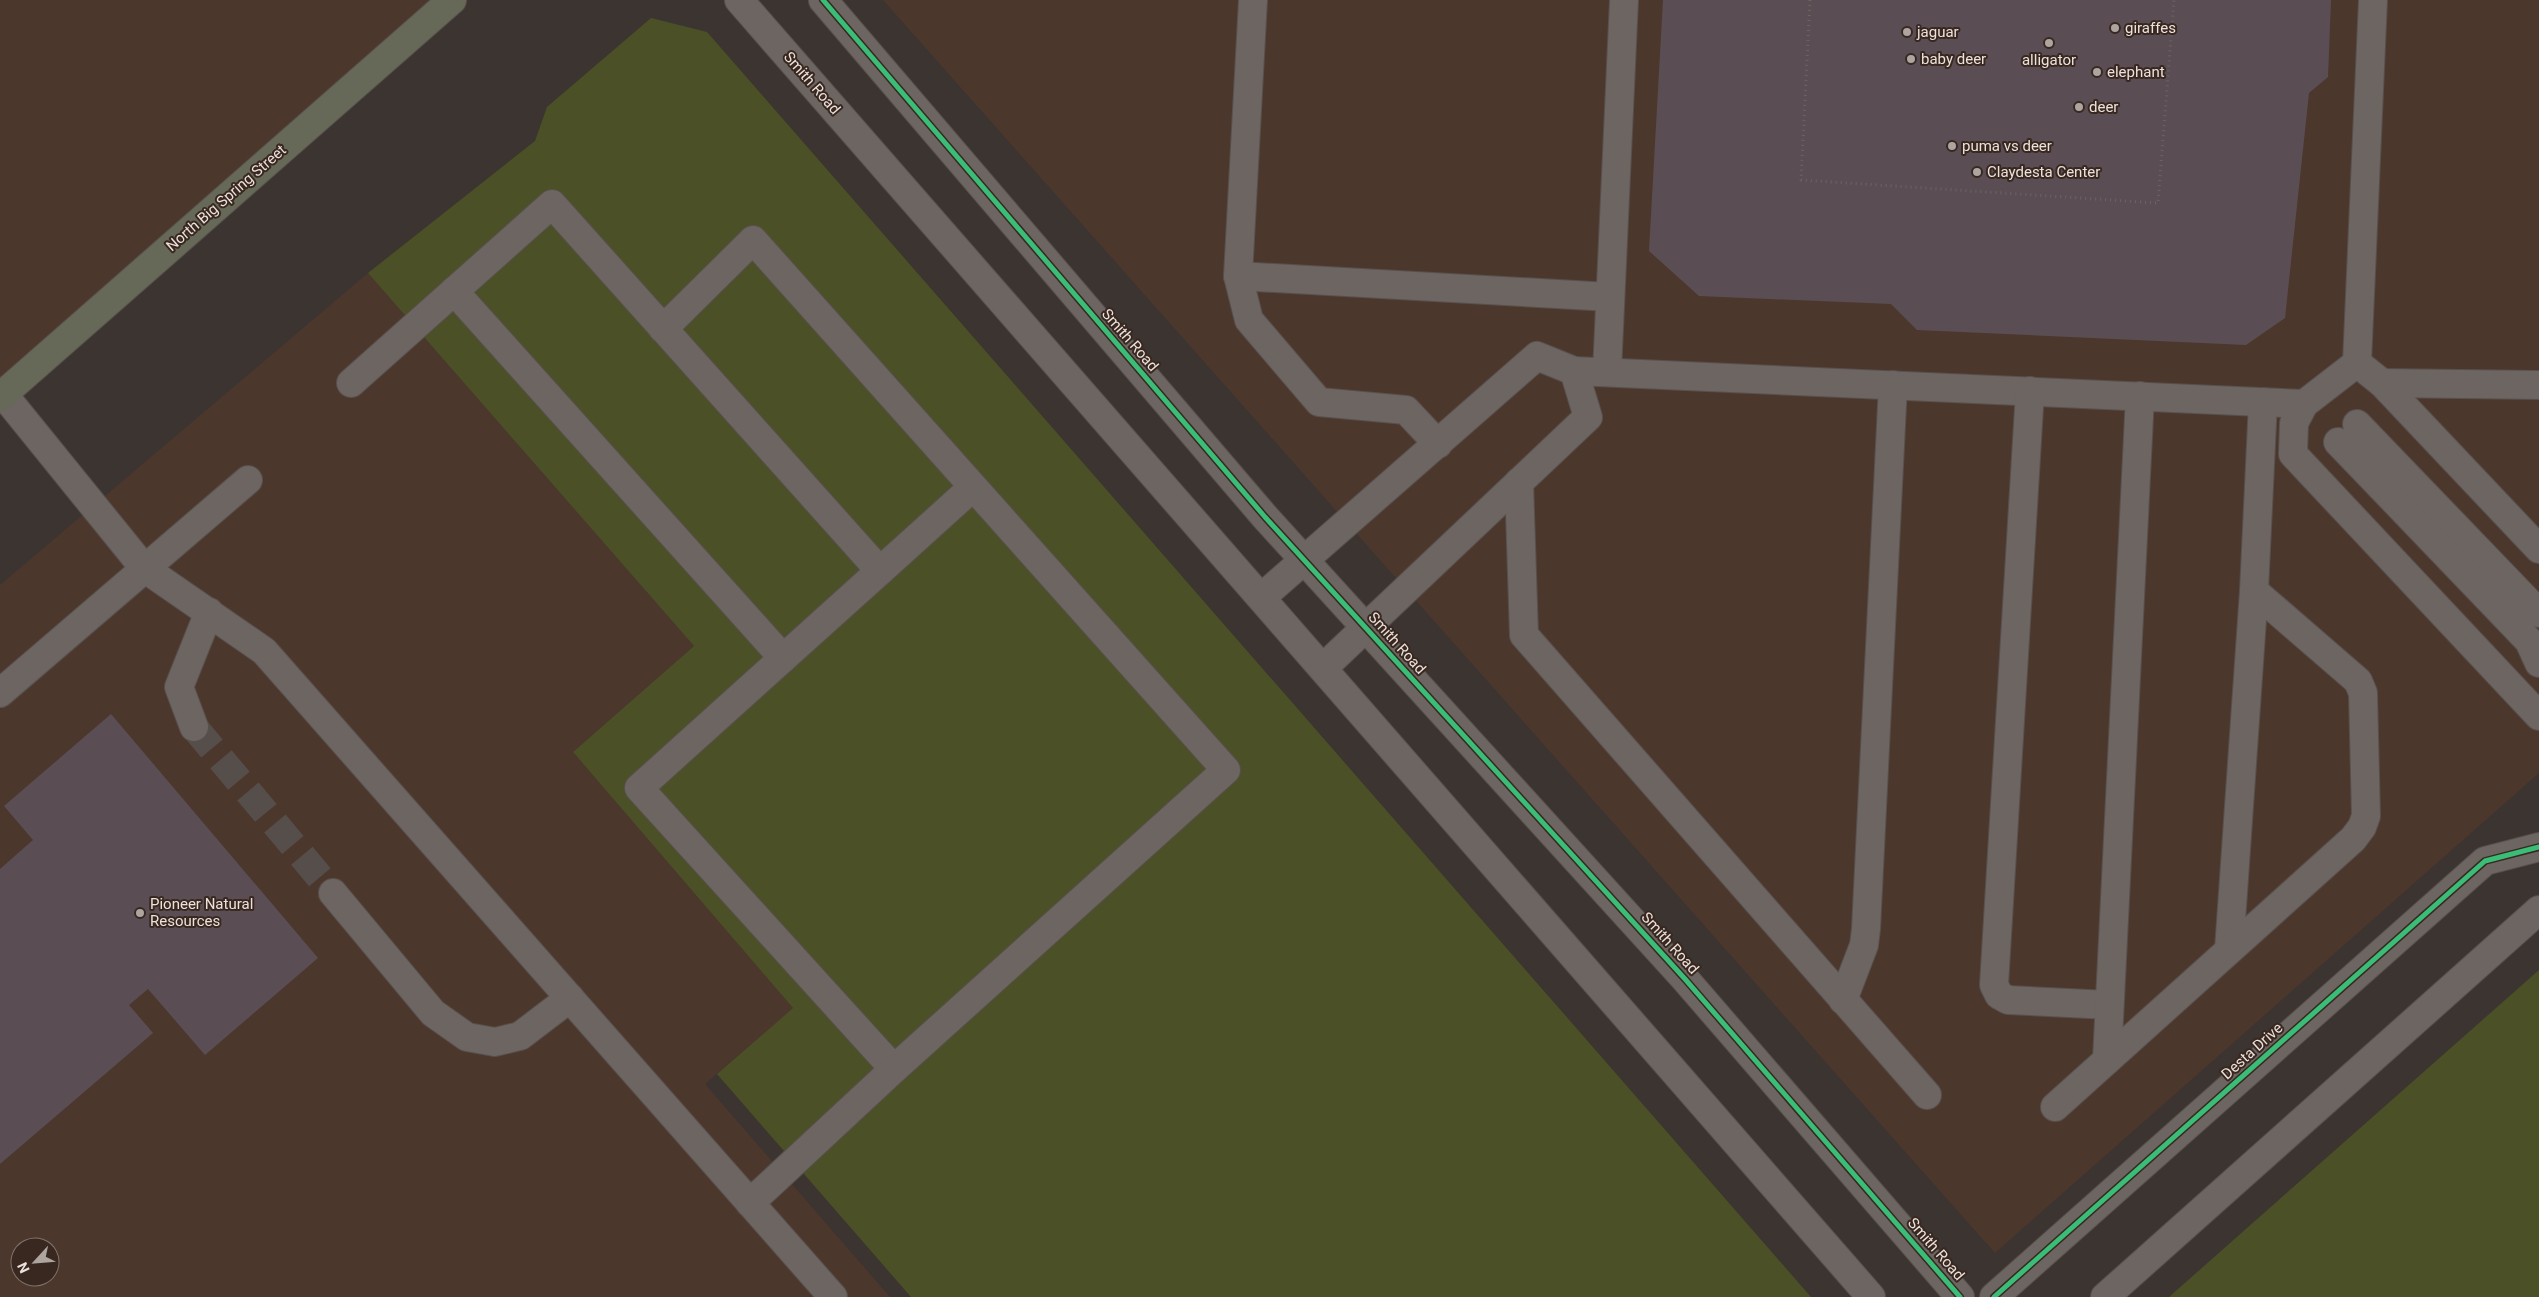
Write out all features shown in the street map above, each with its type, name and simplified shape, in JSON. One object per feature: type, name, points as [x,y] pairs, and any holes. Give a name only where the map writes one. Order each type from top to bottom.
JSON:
[{"type":"highway","name":"North Big Spring Street","points":[[1,396],[452,0]]},
{"type":"street","name":"Smith Road","points":[[739,0],[1871,1297]]},
{"type":"street","name":"Smith Road","points":[[823,0],[1265,517],[1685,979],[1960,1297]]},
{"type":"street","points":[[1253,0],[1238,276],[1249,320],[1319,402],[1406,410],[1438,444]]},
{"type":"street","points":[[1607,372],[1624,0]]},
{"type":"street","points":[[2373,0],[2357,363],[2304,404],[2294,423],[2293,454],[2539,716]]},
{"type":"street","points":[[351,383],[552,204],[880,571]]},
{"type":"street","points":[[663,329],[753,240],[1226,770],[894,1069],[750,1203]]},
{"type":"street","points":[[1238,276],[1610,297]]},
{"type":"street","points":[[454,292],[783,658]]},
{"type":"street","points":[[1262,597],[1538,356],[1574,371],[2304,404]]},
{"type":"street","points":[[2357,363],[2382,383],[2539,550]]},
{"type":"street","points":[[1322,668],[1588,417],[1574,371]]},
{"type":"street","points":[[2382,383],[2539,385]]},
{"type":"street","points":[[1843,1000],[1864,945],[1866,929],[1893,385]]},
{"type":"street","points":[[2030,391],[1994,985],[1998,995],[2008,1000],[2109,1005]]},
{"type":"street","points":[[1,396],[144,568],[264,650],[833,1297]]},
{"type":"street","points":[[2107,1060],[2140,396]]},
{"type":"street","points":[[2229,950],[2254,592],[2263,402]]},
{"type":"street","points":[[2539,613],[2348,433],[2529,641],[2539,663]]},
{"type":"street","points":[[0,693],[248,480]]},
{"type":"street","points":[[1519,482],[1524,635],[1927,1095]]},
{"type":"street","points":[[894,1069],[638,788],[973,486]]},
{"type":"street","points":[[2055,1107],[2353,839],[2362,827],[2366,816],[2363,692],[2358,681],[2254,592]]},
{"type":"street","points":[[194,728],[179,687],[209,612]]},
{"type":"street","name":"Desta Drive","points":[[1994,1297],[2485,860],[2539,847]]},
{"type":"street","points":[[333,893],[433,1013],[467,1037],[495,1042],[520,1036],[570,998]]},
{"type":"street","points":[[2106,1297],[2539,910]]},
{"type":"path","points":[[1810,0],[1801,180],[2158,203],[2174,0]]},
{"type":"shaded area","points":[[0,0],[449,0],[0,392]]},
{"type":"shaded area","points":[[883,0],[2539,0],[2539,773],[1995,1253]]},
{"type":"shaded area","points":[[368,273],[694,646],[573,752],[793,1008],[705,1084],[890,1297],[0,1297],[0,585]]},
{"type":"green space","points":[[651,18],[707,32],[1811,1297],[911,1297],[717,1074],[793,1008],[573,752],[694,646],[368,273],[535,141],[547,107]]},
{"type":"green space","points":[[2539,970],[2539,1297],[2169,1297]]},
{"type":"building","name":"Claydesta Center","points":[[1663,0],[2331,0],[2328,77],[2309,93],[2285,318],[2246,345],[1917,330],[1891,304],[1699,296],[1649,251]]},
{"type":"building","name":"Pioneer Natural Resources","points":[[111,714],[318,958],[205,1055],[148,989],[129,1005],[153,1033],[0,1164],[0,869],[33,840],[4,806]]},
{"type":"tunnel","points":[[194,727],[333,893]]},
{"type":"cycle path","points":[[823,0],[1265,517],[1685,979],[1960,1297]]},
{"type":"cycle path","points":[[1994,1297],[2485,861],[2539,847]]},
{"type":"place","name":"giraffes","points":[[2115,28]]},
{"type":"place","name":"jaguar","points":[[1907,32]]},
{"type":"place","name":"alligator","points":[[2049,43]]},
{"type":"place","name":"baby deer","points":[[1911,59]]},
{"type":"place","name":"elephant","points":[[2097,72]]},
{"type":"place","name":"deer","points":[[2079,107]]},
{"type":"place","name":"puma vs deer","points":[[1952,146]]},
{"type":"place","name":"Claydesta Center","points":[[1977,172]]},
{"type":"place","name":"Pioneer Natural Resources","points":[[140,913]]}]
